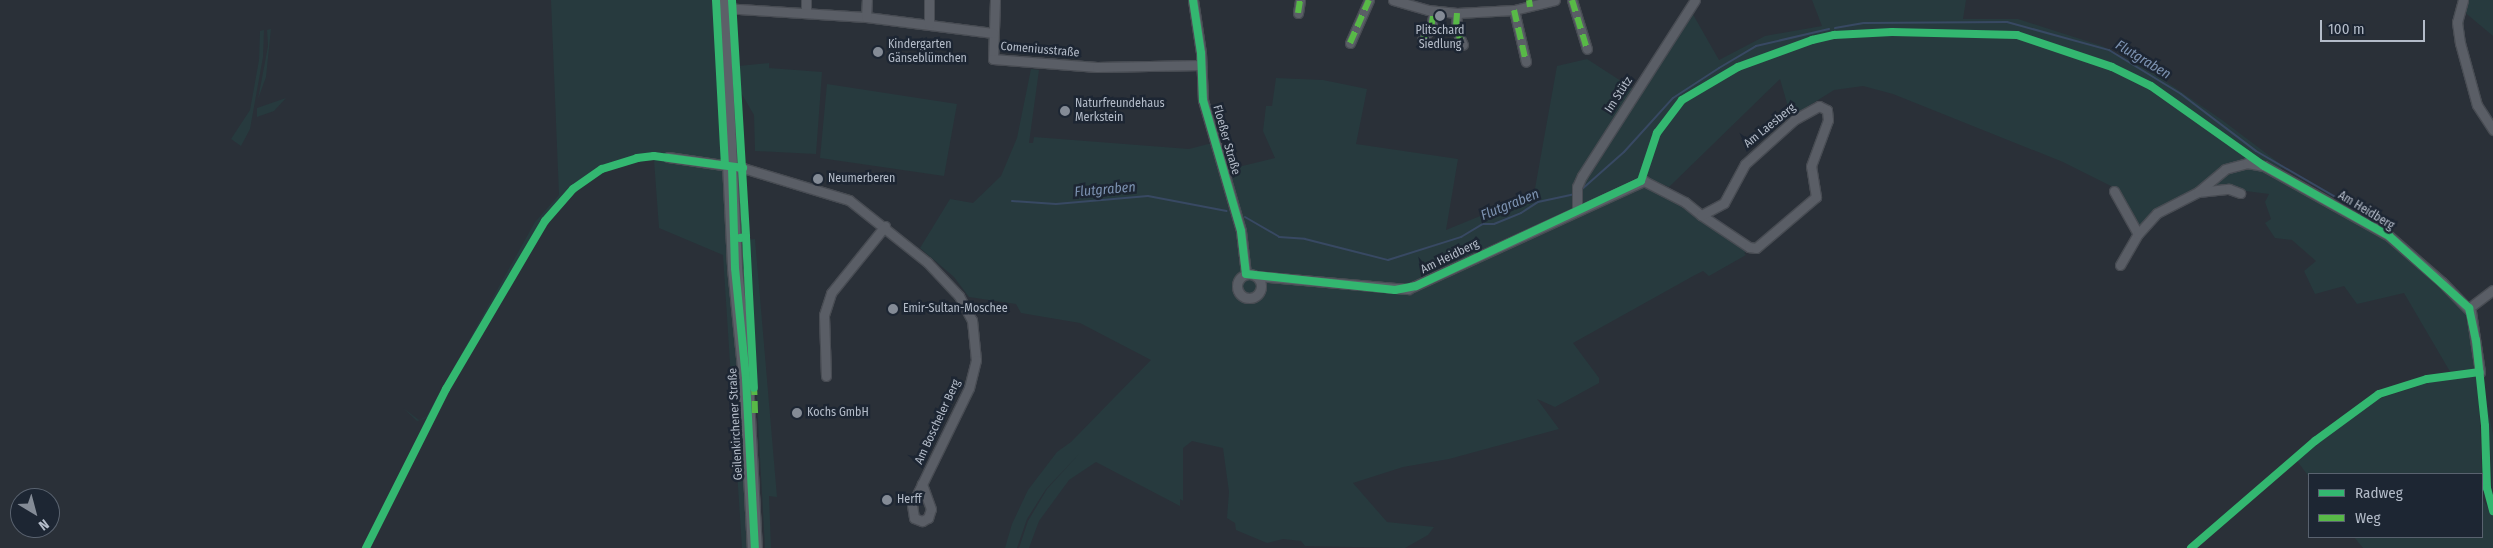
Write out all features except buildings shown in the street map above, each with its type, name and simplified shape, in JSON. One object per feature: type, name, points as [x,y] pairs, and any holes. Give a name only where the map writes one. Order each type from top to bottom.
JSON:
[{"type":"main road","name":"Geilenkirchener Straße","points":[[725,4],[735,167],[742,238],[740,298],[754,548]]},
{"type":"street","points":[[806,0],[806,12]]},
{"type":"street","points":[[866,17],[867,0]]},
{"type":"street","points":[[929,24],[930,0]]},
{"type":"street","points":[[993,33],[995,0]]},
{"type":"street","name":"Floeßer Straße","points":[[1193,0],[1205,107],[1239,221],[1246,274],[1240,279],[1238,287],[1246,297],[1253,297],[1260,291],[1261,284],[1256,276]]},
{"type":"street","points":[[1298,13],[1300,0]]},
{"type":"street","points":[[1350,43],[1369,0]]},
{"type":"street","points":[[1393,0],[1434,11],[1458,13],[1514,10],[1530,3],[1555,0]]},
{"type":"street","points":[[1572,0],[1586,49]]},
{"type":"street","name":"Im Stütz","points":[[1577,208],[1577,187],[1694,0]]},
{"type":"street","points":[[2463,0],[2457,22],[2460,43],[2477,105],[2493,130]]},
{"type":"street","name":"Comeniusstraße","points":[[725,4],[866,17],[993,33],[993,59],[1097,67],[1201,65]]},
{"type":"street","points":[[1514,10],[1526,62]]},
{"type":"street","points":[[1422,40],[1432,28],[1434,11]]},
{"type":"street","points":[[1458,13],[1456,29],[1463,45]]},
{"type":"street","name":"Am Laesberg","points":[[1641,181],[1666,191],[1749,248],[1756,248],[1816,197],[1811,166],[1828,120],[1827,110],[1819,106],[1794,120],[1745,164],[1724,203],[1701,215]]},
{"type":"street","points":[[668,158],[735,167]]},
{"type":"street","name":"Am Heidberg","points":[[2198,192],[2210,179],[2232,166],[2247,163],[2264,166],[2389,236],[2469,308]]},
{"type":"street","name":"Am Boscheler Berg","points":[[735,167],[828,192],[860,207],[946,279],[965,305],[975,334],[976,360],[969,388],[922,484]]},
{"type":"street","name":"Am Heidberg","points":[[1256,276],[1408,289],[1577,208],[1641,181]]},
{"type":"street","points":[[2120,265],[2138,234],[2157,213],[2198,192],[2229,189],[2240,194]]},
{"type":"street","points":[[2114,191],[2138,234]]},
{"type":"street","points":[[826,376],[824,315],[831,293],[885,226]]},
{"type":"street","points":[[1246,274],[1256,276]]},
{"type":"street","points":[[2480,372],[2469,308],[2493,290]]},
{"type":"green space","points":[[551,0],[713,0],[723,162],[667,153],[646,154],[605,165],[573,187],[533,236],[429,417],[417,421],[403,408],[419,420],[426,417],[535,222],[559,195]]},
{"type":"green space","points":[[1812,0],[1966,0],[1963,19],[2018,19],[2102,46],[2158,76],[2222,120],[2283,166],[2278,173],[2395,239],[2467,311],[2478,369],[2474,373],[2478,374],[2482,473],[2308,473],[2308,476],[2295,458],[2372,401],[2452,375],[2404,293],[2357,304],[2344,286],[2315,294],[2304,271],[2316,261],[2292,240],[2275,238],[2265,223],[2271,219],[2265,202],[2269,194],[2223,188],[2179,204],[2172,201],[2137,232],[2120,196],[2111,186],[2063,162],[1893,94],[1863,86],[1834,90],[1791,117],[1780,79],[1669,187],[1665,185],[1659,191],[1748,251],[1744,253],[1746,255],[1709,276],[1703,271],[1695,275],[1573,343],[1599,378],[1599,383],[1555,407],[1537,399],[1559,429],[1449,459],[1403,467],[1353,483],[1387,522],[1434,527],[1428,535],[1405,548],[1305,546],[1301,541],[1283,539],[1267,543],[1236,530],[1235,523],[1227,518],[1229,492],[1223,448],[1192,441],[1183,448],[1183,501],[1180,499],[1180,506],[1096,462],[1069,480],[1039,521],[1029,548],[1019,548],[1028,521],[1047,489],[1080,453],[1046,489],[1027,519],[1017,548],[1005,548],[1012,524],[1028,490],[1057,452],[1071,442],[1151,360],[1080,323],[1021,313],[1016,304],[969,297],[954,277],[920,248],[950,199],[973,203],[1001,176],[1017,138],[1031,69],[1039,70],[1029,143],[1033,143],[1034,137],[1189,149],[1220,141],[1230,169],[1275,158],[1263,131],[1266,106],[1272,106],[1276,78],[1323,80],[1367,89],[1356,144],[1458,159],[1446,230],[1534,194],[1557,66],[1587,59],[1638,92],[1691,11],[1719,60],[1765,36],[1822,26]]},
{"type":"green space","points":[[2467,0],[2493,0],[2493,36],[2462,10]]},
{"type":"green space","points":[[271,29],[266,77],[258,99],[268,46],[267,30]]},
{"type":"green space","points":[[264,30],[263,57],[250,129],[241,146],[231,139],[250,110],[259,60],[260,31]]},
{"type":"green space","points":[[769,63],[769,68],[822,72],[816,154],[755,151],[754,115],[740,91],[738,66]]},
{"type":"green space","points":[[827,84],[957,104],[944,176],[820,158]]},
{"type":"green space","points":[[286,98],[274,111],[257,117],[257,108]]},
{"type":"green space","points":[[654,160],[724,168],[748,548],[742,548],[723,255],[659,228]]},
{"type":"green space","points":[[755,239],[777,497],[769,496],[771,548],[765,548],[748,240]]},
{"type":"green space","points":[[2479,362],[2493,435],[2493,501],[2489,431]]},
{"type":"green space","points":[[2483,500],[2493,515],[2493,548],[2363,548],[2355,538],[2483,538]]},
{"type":"waterway","name":"Flutgraben","points":[[1835,28],[1864,23],[2007,22],[2109,50],[2181,94],[2256,151],[2375,220]]},
{"type":"waterway","name":"Flutgraben","points":[[1581,190],[1624,152],[1673,98],[1719,68],[1756,46],[1829,29]]},
{"type":"waterway","name":"Flutgraben","points":[[1245,217],[1279,237],[1305,239],[1388,260],[1461,237],[1483,224],[1494,224],[1521,213],[1538,202],[1575,194]]},
{"type":"waterway","name":"Flutgraben","points":[[1012,201],[1056,204],[1148,196],[1227,211]]},
{"type":"marked path","points":[[1298,13],[1300,0]]},
{"type":"marked path","points":[[1350,43],[1369,0]]},
{"type":"marked path","points":[[1529,0],[1530,7]]},
{"type":"marked path","points":[[1572,0],[1587,49]]},
{"type":"marked path","points":[[1514,10],[1526,62]]},
{"type":"marked path","points":[[1422,40],[1431,28],[1434,11]]},
{"type":"marked path","points":[[1457,13],[1456,29],[1463,45]]},
{"type":"marked path","points":[[754,383],[755,413]]},
{"type":"cycle path","points":[[716,0],[725,165]]},
{"type":"cycle path","points":[[732,0],[746,237],[740,238]]},
{"type":"cycle path","points":[[1193,0],[1201,53],[1203,100],[1241,231],[1246,274],[1395,290],[1416,286],[1641,181],[1657,133],[1682,100],[1738,67],[1812,40],[1834,35],[1892,32],[2017,35],[2112,67],[2151,86],[2264,166],[2389,236],[2469,308],[2476,340],[2485,426],[2487,488],[2493,511]]},
{"type":"cycle path","points":[[366,548],[446,389],[545,221],[573,189],[602,169],[637,158],[654,156],[743,168]]},
{"type":"cycle path","points":[[732,167],[735,268],[746,379],[755,548]]},
{"type":"cycle path","points":[[746,237],[754,388]]},
{"type":"cycle path","points":[[2191,548],[2315,441],[2379,394],[2427,379],[2480,372]]},
{"type":"place","name":"Plitschard Siedlung","points":[[1440,16]]},
{"type":"place","name":"Kindergarten Gänseblümchen","points":[[878,52]]},
{"type":"place","name":"Naturfreundehaus Merkstein","points":[[1065,111]]},
{"type":"place","name":"Neumerberen","points":[[818,179]]},
{"type":"place","name":"Emir-Sultan-Moschee","points":[[893,309]]},
{"type":"place","name":"Kochs GmbH","points":[[797,413]]},
{"type":"place","name":"Herff","points":[[887,500]]}]
